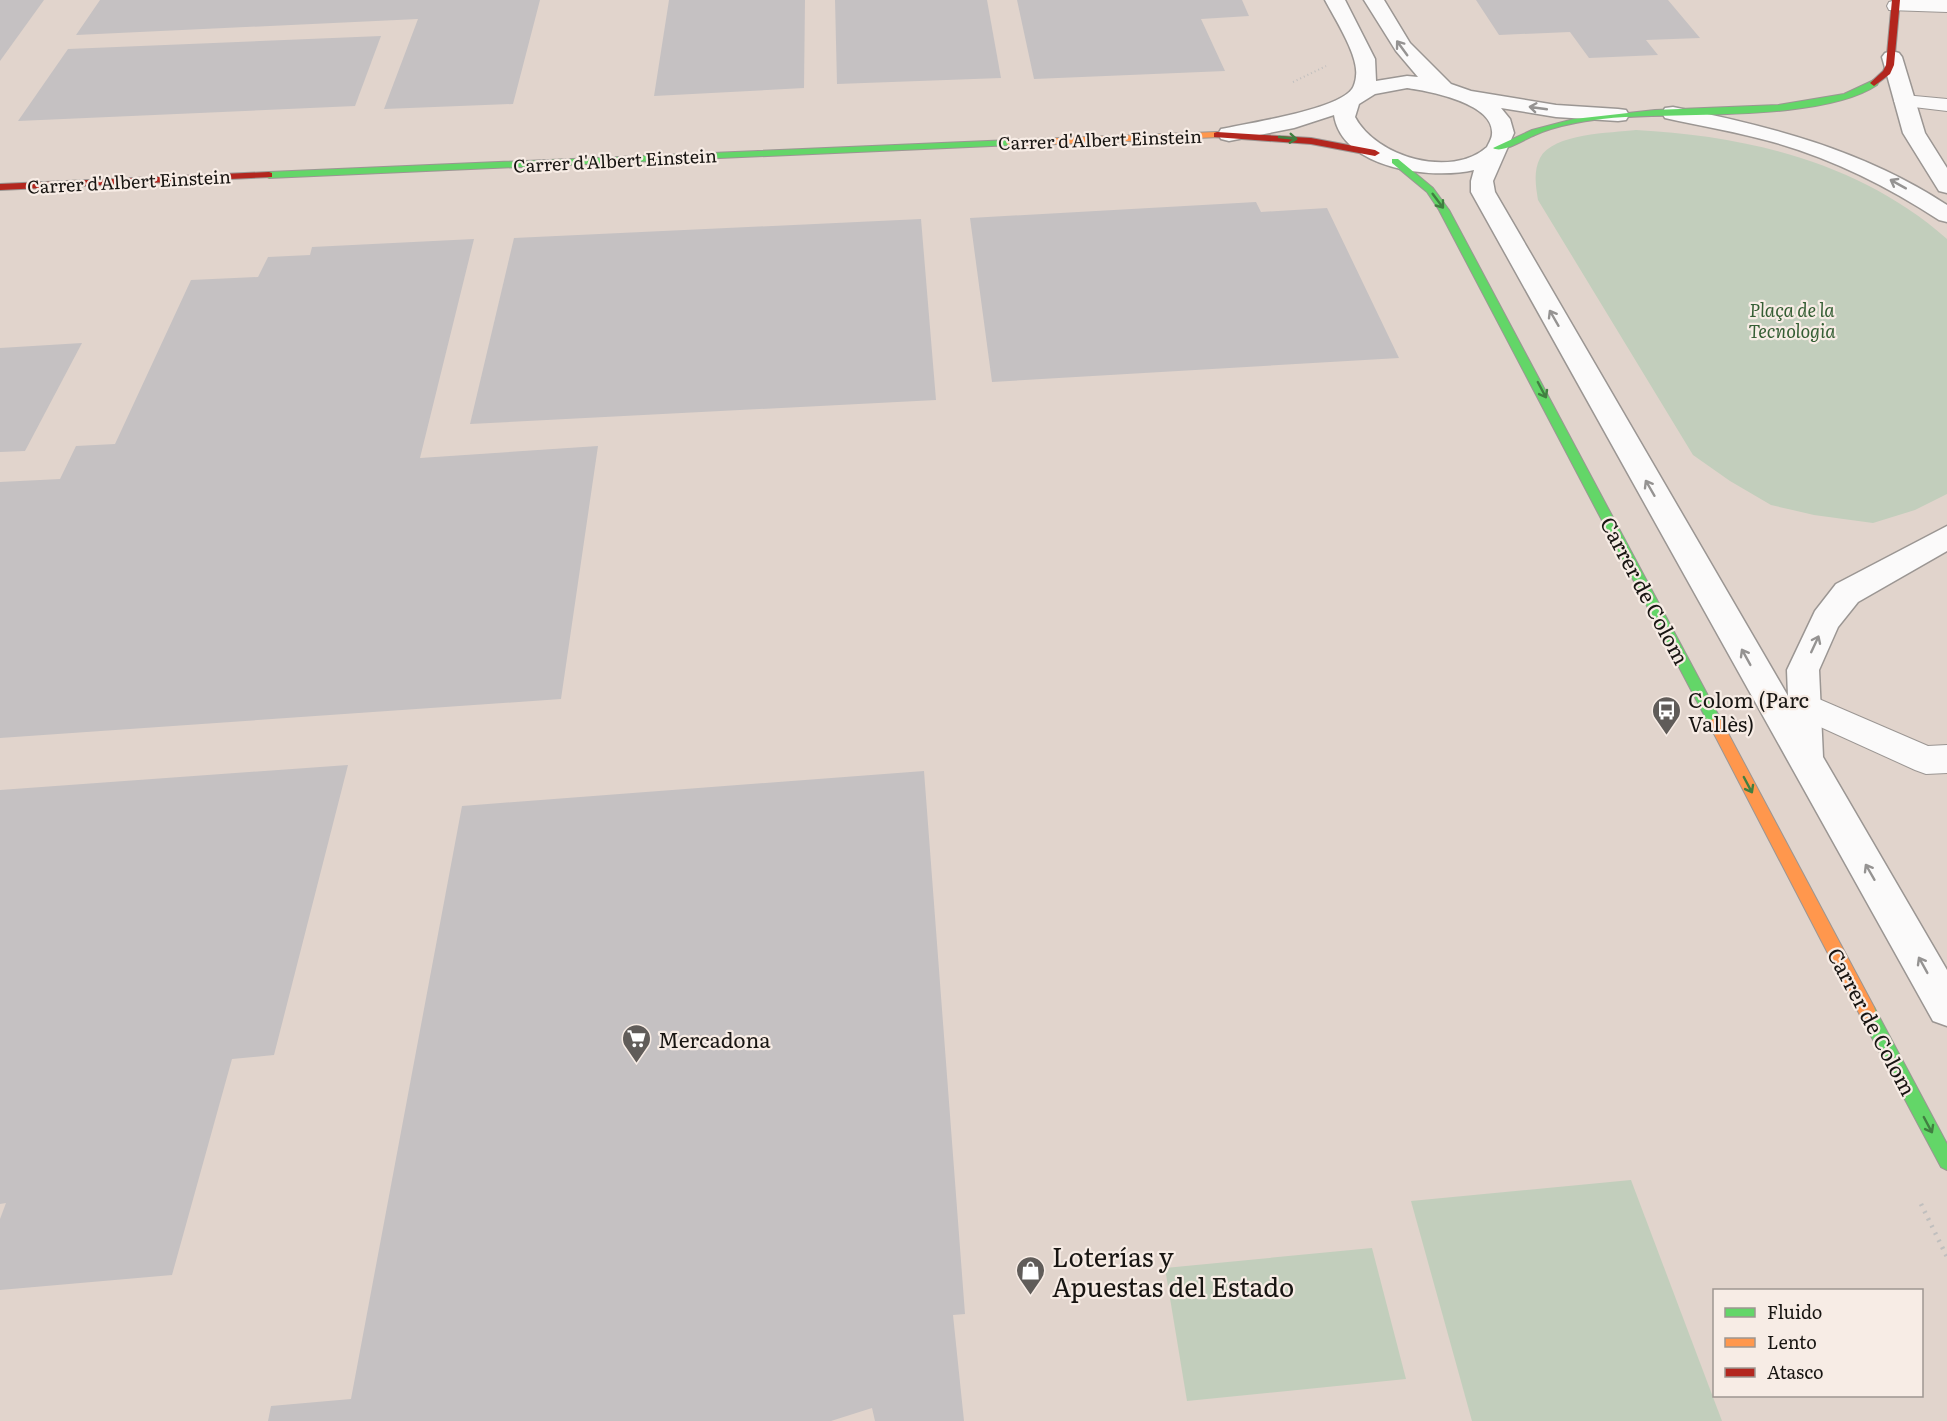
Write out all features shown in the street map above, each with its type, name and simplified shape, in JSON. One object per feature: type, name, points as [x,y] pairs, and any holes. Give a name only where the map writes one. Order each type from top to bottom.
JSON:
[{"type":"street","points":[[1335,0],[1365,59],[1367,75],[1344,112],[1345,123],[1351,134],[1385,157],[1426,168],[1456,168],[1495,152],[1515,138],[1544,128],[1617,116],[1794,105],[1834,100],[1860,91],[1880,80],[1887,73],[1892,57],[1896,3]]},
{"type":"street","points":[[1374,0],[1401,48],[1417,66],[1442,86],[1470,97],[1556,111],[1617,116]]},
{"type":"street","points":[[1892,57],[1914,133],[1947,186]]},
{"type":"street","name":"Carrer d'Albert Einstein","points":[[1229,134],[1294,121],[1389,83],[1442,86]]},
{"type":"street","points":[[1470,97],[1493,113],[1501,125],[1502,137],[1482,181],[1483,192],[1806,763],[1947,1007]]},
{"type":"street","points":[[1673,113],[1782,136],[1822,149],[1897,182],[1947,216]]},
{"type":"street","name":"Carrer d'Albert Einstein","points":[[0,187],[1229,134],[1311,141],[1385,157]]},
{"type":"street","name":"Carrer de Colom","points":[[1385,157],[1430,190],[1444,210],[1947,1161]]},
{"type":"street","points":[[1806,763],[1803,670],[1826,620],[1847,593],[1947,537]]},
{"type":"lane","points":[[1896,3],[1947,6]]},
{"type":"lane","points":[[1904,101],[1947,105]]},
{"type":"lane","points":[[1805,706],[1926,760],[1947,759]]},
{"type":"shaded area","points":[[0,0],[1947,0],[1947,1421],[0,1421]]},
{"type":"green space","name":"Plaça de la Tecnologia","points":[[1636,130],[1720,139],[1802,158],[1878,191],[1914,213],[1947,239],[1947,494],[1915,510],[1873,523],[1814,515],[1771,505],[1730,481],[1693,455],[1538,200],[1536,169],[1540,158],[1547,150],[1569,139]]},
{"type":"green space","points":[[1631,1180],[1722,1421],[1472,1421],[1411,1201]]},
{"type":"green space","points":[[1372,1248],[1406,1379],[1187,1401],[1165,1268]]},
{"type":"building","points":[[0,0],[44,0],[0,61]]},
{"type":"building","points":[[100,0],[540,0],[513,104],[384,109],[418,19],[76,35]]},
{"type":"building","points":[[669,0],[805,0],[804,88],[654,96]]},
{"type":"building","points":[[835,0],[987,0],[1001,78],[837,84]]},
{"type":"building","points":[[1017,0],[1242,0],[1249,16],[1201,19],[1225,71],[1034,79]]},
{"type":"building","points":[[1476,0],[1668,0],[1700,38],[1646,40],[1658,55],[1589,58],[1570,32],[1499,35]]},
{"type":"building","points":[[381,36],[355,106],[18,121],[68,49]]},
{"type":"building","points":[[1256,202],[1261,212],[1327,208],[1399,358],[992,382],[970,218]]},
{"type":"building","points":[[921,219],[936,400],[470,424],[514,238]]},
{"type":"building","points":[[474,239],[420,458],[598,446],[561,699],[0,738],[0,482],[60,479],[76,446],[115,444],[191,280],[258,277],[268,257],[310,255],[312,247]]},
{"type":"building","points":[[82,343],[25,451],[0,452],[0,348]]},
{"type":"building","points":[[348,765],[274,1055],[232,1059],[172,1275],[0,1290],[0,1219],[6,1203],[0,1204],[0,790]]},
{"type":"building","points":[[924,771],[965,1314],[953,1315],[964,1421],[875,1421],[872,1408],[831,1421],[268,1421],[271,1406],[351,1399],[462,806]]},
{"type":"traffic: fast","points":[[1498,148],[1535,132],[1574,121],[1614,115],[1778,108],[1847,96],[1874,83]]},
{"type":"traffic: fast","points":[[269,175],[1011,143]]},
{"type":"traffic: fast","points":[[1395,161],[1430,190],[1444,210],[1716,724]]},
{"type":"traffic: fast","points":[[1868,1013],[1947,1161]]},
{"type":"traffic: slow","points":[[1011,143],[1217,135]]},
{"type":"traffic: slow","points":[[1716,724],[1868,1013]]},
{"type":"traffic: jam","points":[[1874,83],[1887,72],[1890,65],[1896,0]]},
{"type":"traffic: jam","points":[[1217,135],[1311,141],[1375,153]]},
{"type":"traffic: jam","points":[[0,187],[269,175]]},
{"type":"place","name":"Colom (Parc Vallès)","points":[[1667,736]]},
{"type":"place","name":"Mercadona","points":[[637,1064]]},
{"type":"place","name":"Loterías y Apuestas del Estado","points":[[1031,1296]]}]
